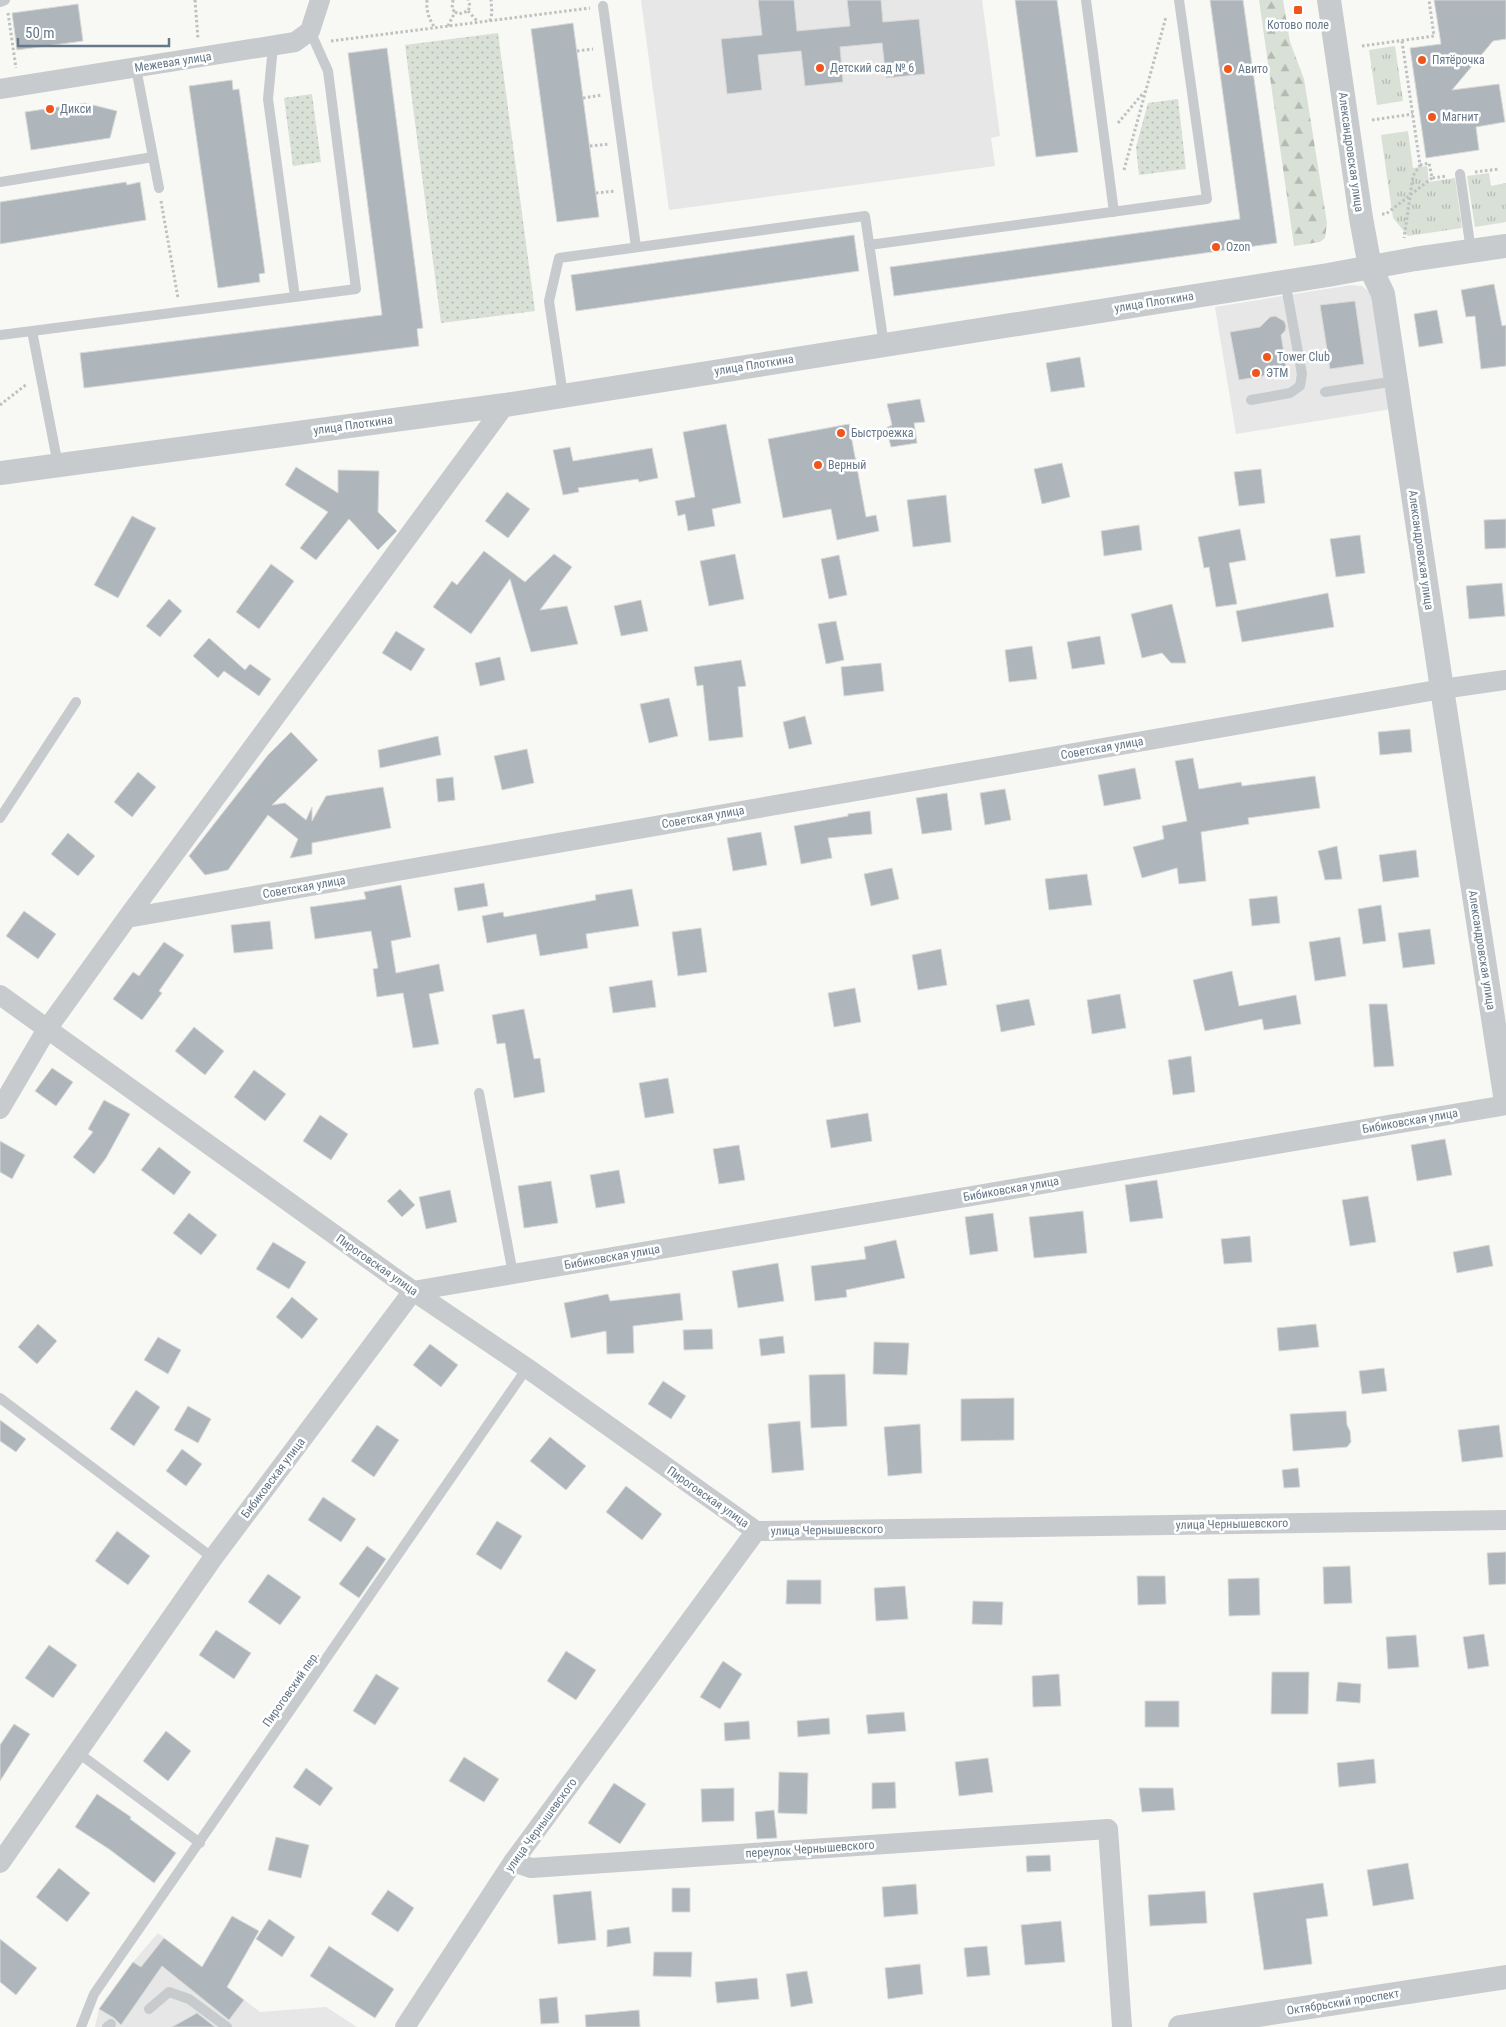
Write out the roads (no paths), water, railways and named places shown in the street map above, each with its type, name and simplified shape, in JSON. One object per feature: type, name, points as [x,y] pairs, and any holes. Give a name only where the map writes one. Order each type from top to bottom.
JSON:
[{"type":"street","points":[[313,37],[320,0]]},
{"type":"street","name":"Александровская улица","points":[[1329,0],[1361,218],[1370,267],[1383,294],[1506,1103]]},
{"type":"street","name":"Межевая улица","points":[[9,88],[273,46],[313,37]]},
{"type":"street","name":"улица Плоткина","points":[[0,473],[505,405],[1506,246]]},
{"type":"street","points":[[0,1109],[47,1029],[505,405]]},
{"type":"street","name":"Советская улица","points":[[127,918],[1442,689],[1506,680]]},
{"type":"street","name":"Пироговская улица","points":[[0,995],[413,1291],[527,1368],[756,1531]]},
{"type":"street","name":"Бибиковская улица","points":[[0,1863],[213,1558],[413,1291],[1506,1103]]},
{"type":"street","name":"улица Чернышевского","points":[[404,2027],[512,1862],[756,1531],[1506,1520]]},
{"type":"street","name":"переулок Чернышевского","points":[[512,1862],[531,1868],[1108,1829],[1122,2027]]},
{"type":"street","name":"Октябрьский проспект","points":[[1180,2027],[1506,1977]]},
{"type":"lane","points":[[1086,0],[1114,212]]},
{"type":"lane","points":[[869,245],[1207,199],[1179,0]]},
{"type":"lane","points":[[603,6],[636,247]]},
{"type":"lane","points":[[0,335],[356,289],[328,71],[313,37]]},
{"type":"lane","points":[[273,46],[268,99],[295,297]]},
{"type":"lane","points":[[136,68],[159,188]]},
{"type":"lane","points":[[0,182],[153,157]]},
{"type":"lane","points":[[1460,174],[1471,251]]},
{"type":"lane","points":[[563,395],[549,301],[559,258],[865,216],[884,345]]},
{"type":"lane","points":[[1251,400],[1290,393],[1300,386],[1302,374],[1285,281]]},
{"type":"lane","points":[[32,331],[58,465]]},
{"type":"lane","points":[[1325,392],[1396,381]]},
{"type":"lane","points":[[0,818],[76,702]]},
{"type":"lane","points":[[479,1093],[513,1274]]},
{"type":"lane","name":"Пироговский пер.","points":[[81,2027],[94,1994],[527,1368]]},
{"type":"lane","points":[[0,1398],[213,1558]]},
{"type":"lane","points":[[77,1752],[200,1843]]},
{"type":"lane","points":[[149,2009],[169,1992],[189,1999],[227,2027]]},
{"type":"place","name":"Котово поле","points":[[1298,10]]},
{"type":"place","name":"Пятёрочка","points":[[1422,60]]},
{"type":"place","name":"Детский сад № 6","points":[[820,68]]},
{"type":"place","name":"Авито","points":[[1228,69]]},
{"type":"place","name":"Дикси","points":[[50,109]]},
{"type":"place","name":"Магнит","points":[[1432,117]]},
{"type":"place","name":"Ozon","points":[[1216,247]]},
{"type":"place","name":"Tower Club","points":[[1267,357]]},
{"type":"place","name":"ЭТМ","points":[[1256,373]]},
{"type":"place","name":"Быстроежка","points":[[841,433]]},
{"type":"place","name":"Верный","points":[[818,465]]}]
